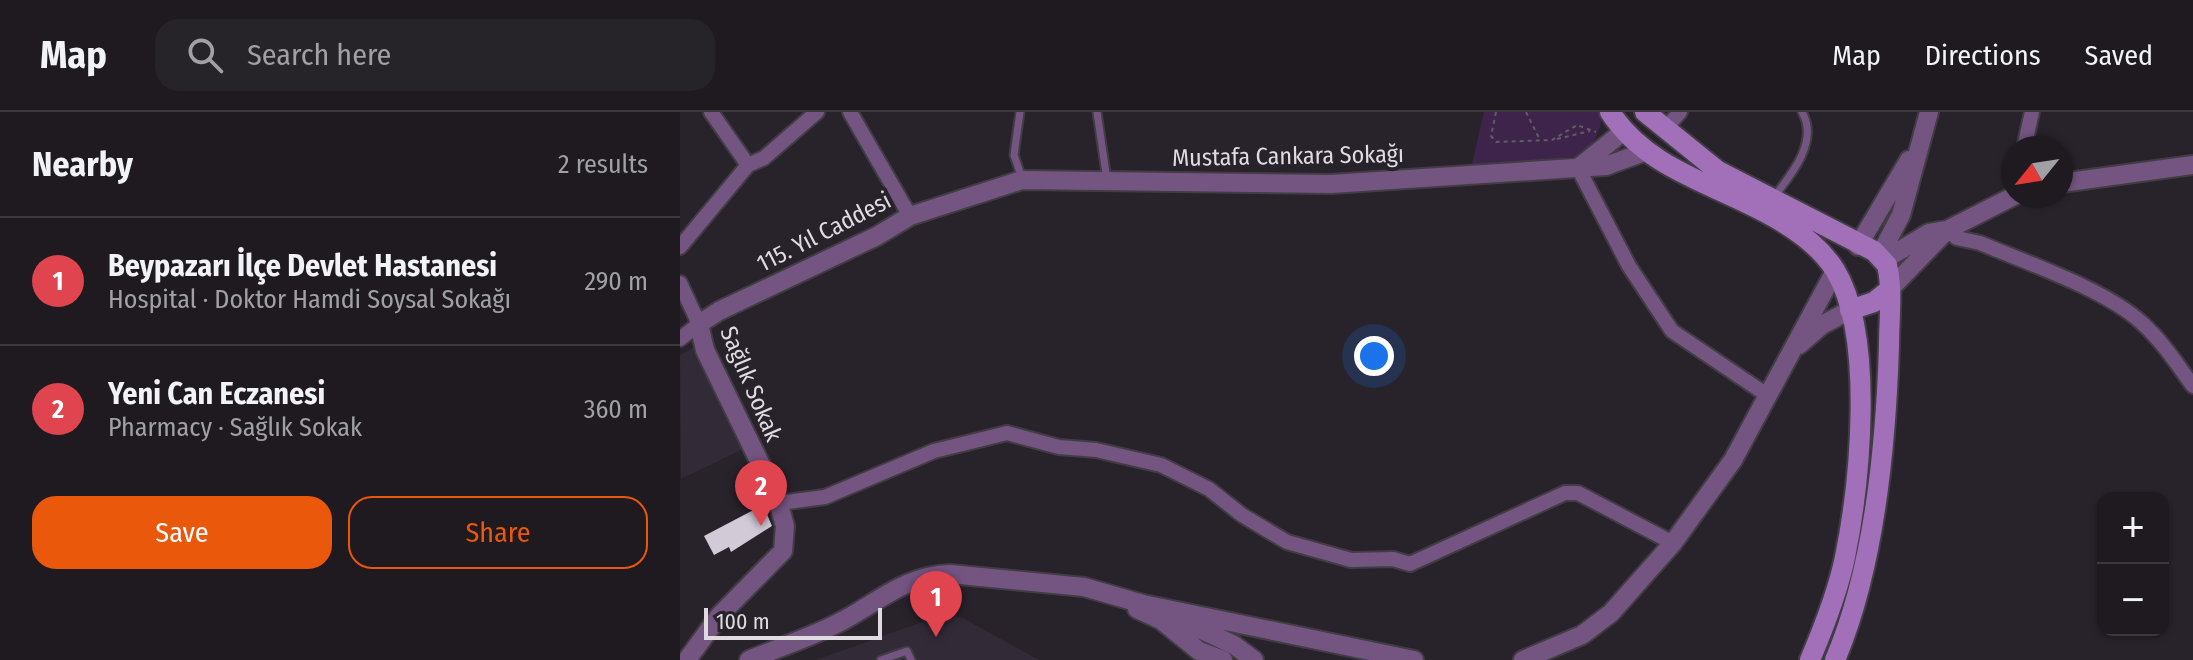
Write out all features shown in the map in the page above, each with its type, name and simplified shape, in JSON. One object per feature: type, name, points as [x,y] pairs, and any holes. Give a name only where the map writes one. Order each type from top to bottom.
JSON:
[{"type":"main road","points":[[1604,137],[1610,112]]},
{"type":"main road","points":[[1604,137],[1653,117]]},
{"type":"main road","points":[[1644,152],[1657,146],[1653,117]]},
{"type":"main road","points":[[1653,117],[1718,171],[1882,257],[1889,290],[1887,400],[1864,567],[1849,627],[1835,660]]},
{"type":"main road","points":[[1604,137],[1644,152],[1785,223],[1816,246],[1835,271],[1850,310],[1863,405],[1845,557],[1823,630],[1810,660]]},
{"type":"main road","points":[[1835,271],[1843,255],[1858,246]]},
{"type":"main road","points":[[1850,310],[1874,302],[1889,290]]},
{"type":"street","points":[[711,112],[748,165]]},
{"type":"street","points":[[680,247],[748,165],[764,158],[817,112]]},
{"type":"street","points":[[850,112],[910,216]]},
{"type":"street","points":[[1653,117],[1680,112]]},
{"type":"street","points":[[1882,257],[1901,215],[1929,112]]},
{"type":"street","points":[[2027,136],[2032,112]]},
{"type":"street","points":[[1604,137],[1578,168],[1629,266],[1672,331],[1767,395]]},
{"type":"street","points":[[1858,246],[1922,137]]},
{"type":"street","name":"Mustafa Cankara Sokağı","points":[[999,186],[1022,180],[1331,184],[1578,168],[1621,163],[1644,152]]},
{"type":"street","points":[[2073,181],[2193,165]]},
{"type":"street","name":"115. Yıl Caddesi","points":[[680,339],[699,324],[910,216],[999,186]]},
{"type":"street","points":[[1882,257],[1929,233],[1947,230],[2001,203]]},
{"type":"street","points":[[1889,290],[1947,230]]},
{"type":"street","points":[[1947,230],[1957,238],[1980,243],[2048,272],[2139,320],[2158,338],[2193,386]]},
{"type":"street","points":[[1523,660],[1582,635],[1611,613],[1673,543],[1733,460],[1787,354],[1835,271]]},
{"type":"street","points":[[680,283],[699,324]]},
{"type":"street","points":[[1787,354],[1822,325],[1850,310]]},
{"type":"street","name":"Sağlık Sokak","points":[[687,660],[719,616],[783,551],[785,526],[779,503],[705,350],[699,324]]},
{"type":"street","points":[[779,503],[825,497],[934,451],[1007,433],[1059,447],[1096,450],[1161,465],[1209,489],[1242,515],[1287,542],[1351,560],[1393,559],[1410,564],[1565,493],[1578,493],[1673,543]]},
{"type":"street","points":[[749,660],[840,622],[887,591],[934,574],[1054,583],[1114,595],[1203,630],[1229,655]]},
{"type":"street","points":[[1114,595],[1161,620],[1201,655],[1229,655],[1254,660]]},
{"type":"street","points":[[1143,604],[1246,622],[1414,660]]},
{"type":"street","points":[[1203,630],[1218,624],[1246,622]]},
{"type":"street","points":[[1229,655],[1246,622]]},
{"type":"street","points":[[1201,655],[1203,630]]},
{"type":"lane","points":[[1020,112],[1014,155],[1022,180]]},
{"type":"lane","points":[[1097,112],[1107,180]]},
{"type":"lane","points":[[1772,199],[1788,180],[1806,144],[1809,125],[1802,112]]},
{"type":"lane","points":[[881,660],[907,651],[911,660]]},
{"type":"path","points":[[1496,112],[1492,130],[1494,141],[1604,137]]},
{"type":"path","points":[[1526,112],[1539,139]]},
{"type":"path","points":[[1552,140],[1577,125],[1604,137]]},
{"type":"shaded area","points":[[1484,112],[1602,112],[1595,139],[1578,160],[1471,168]]},
{"type":"shaded area","points":[[695,347],[745,448],[681,479],[680,355]]},
{"type":"shaded area","points":[[945,614],[963,618],[1039,660],[816,660]]},
{"type":"building","points":[[763,505],[772,526],[731,552],[729,547],[714,555],[704,536]]},
{"type":"place","name":"Yeni Can Eczanesi","points":[[761,526]]},
{"type":"place","name":"Beypazarı İlçe Devlet Hastanesi","points":[[936,637]]}]
